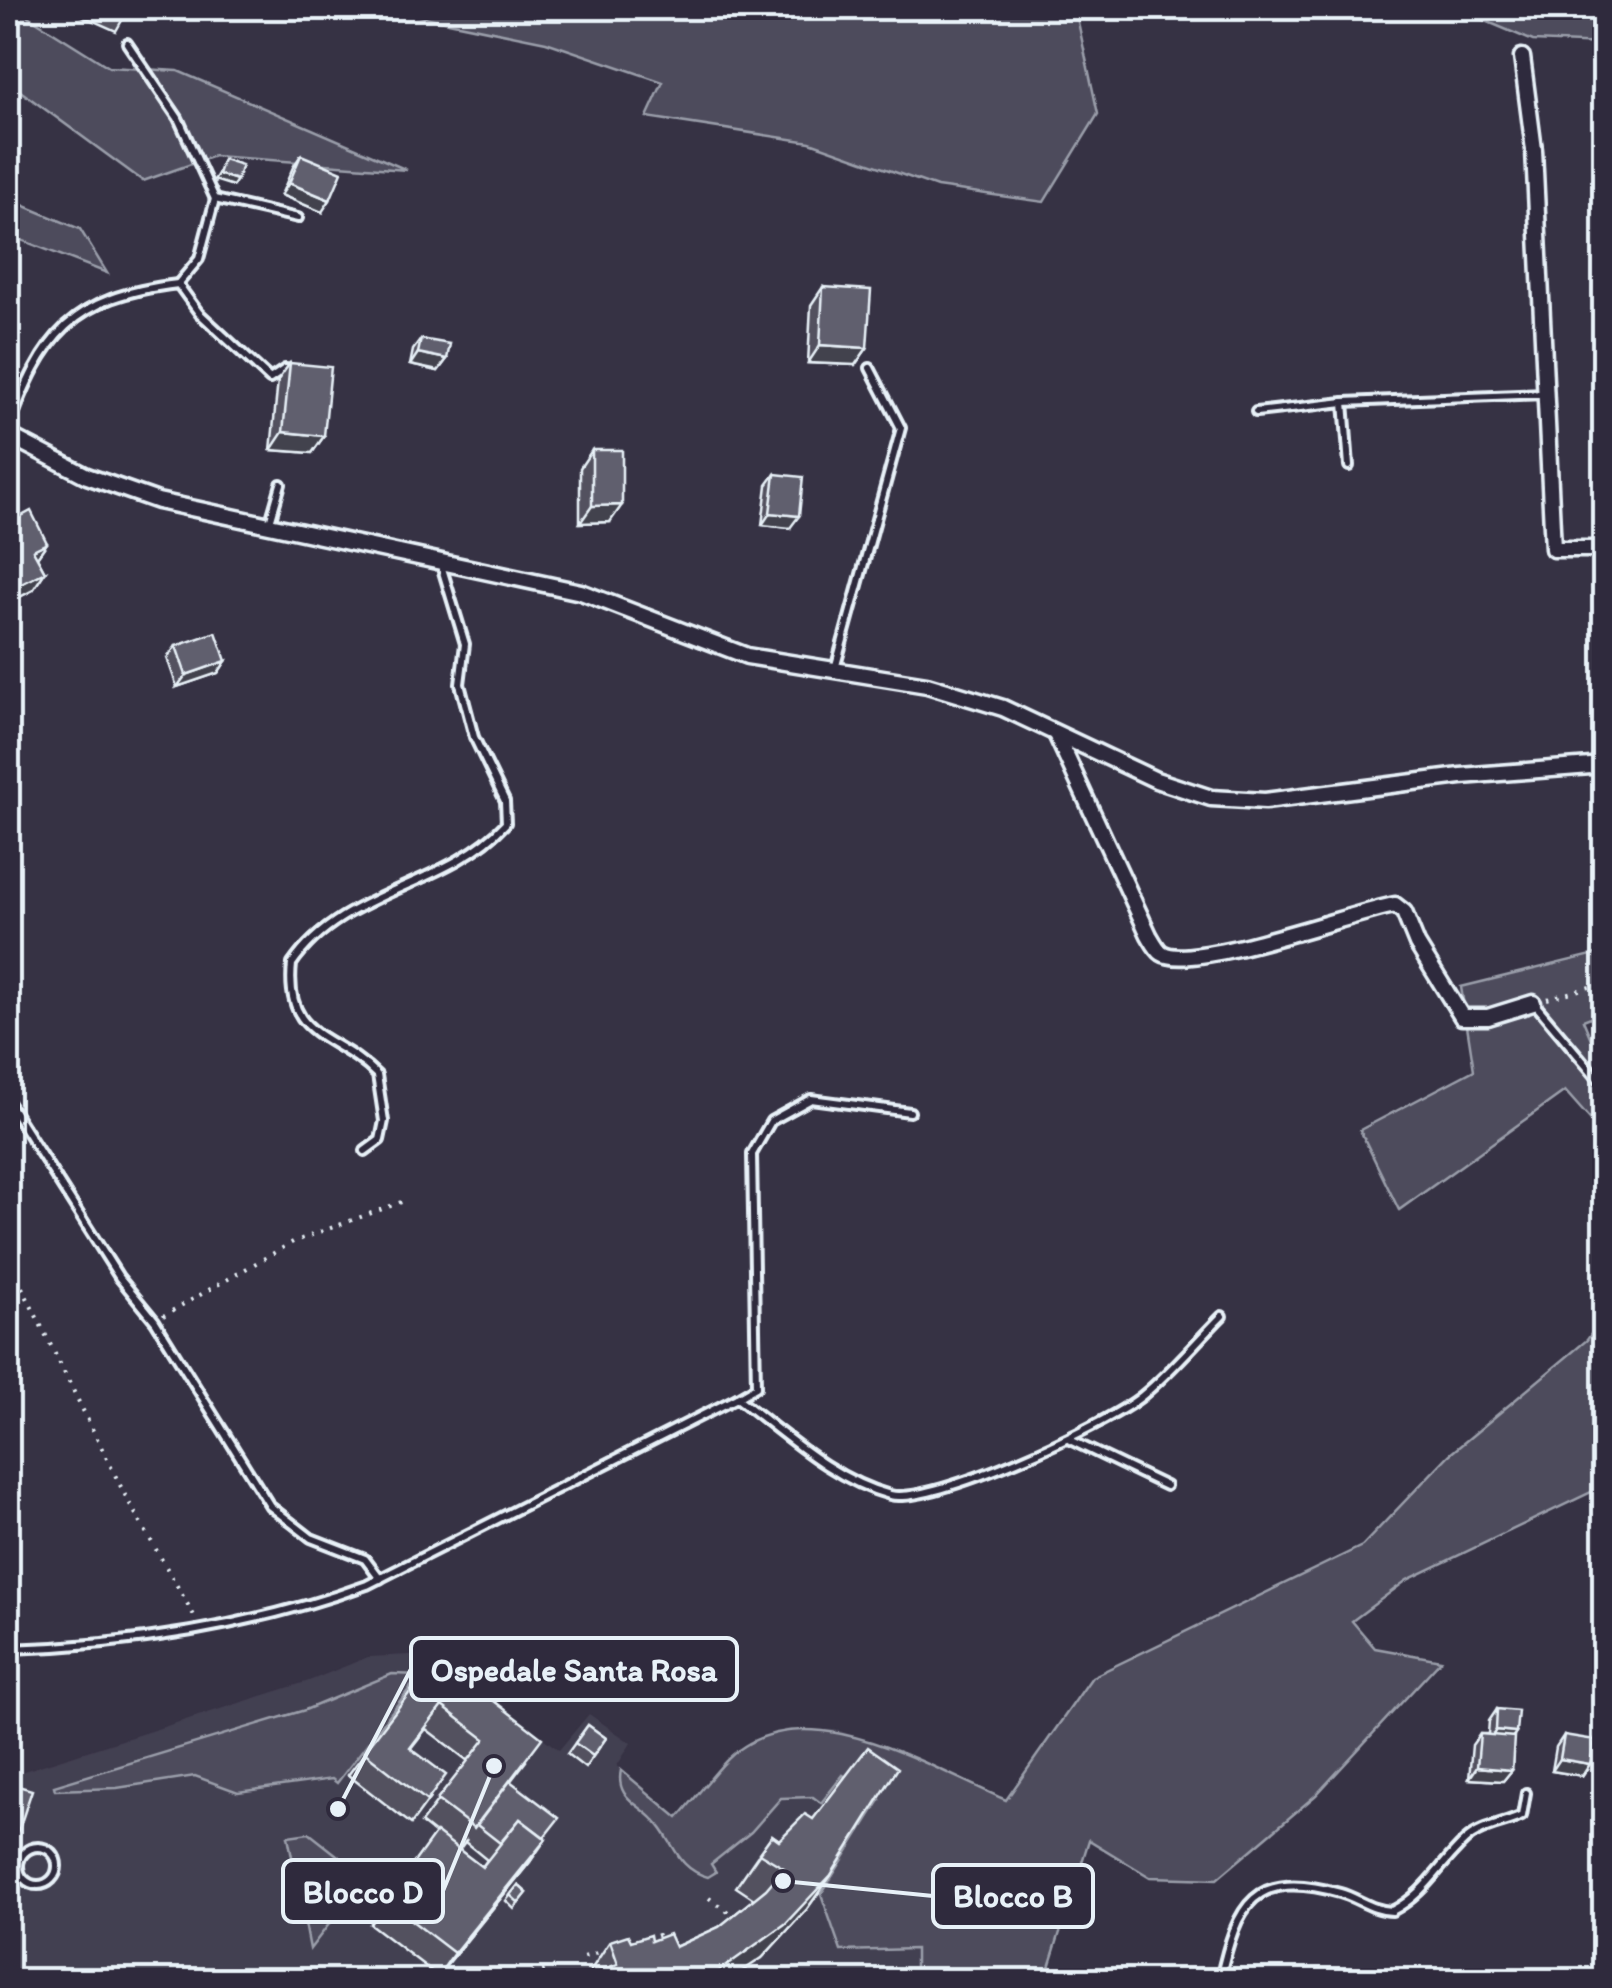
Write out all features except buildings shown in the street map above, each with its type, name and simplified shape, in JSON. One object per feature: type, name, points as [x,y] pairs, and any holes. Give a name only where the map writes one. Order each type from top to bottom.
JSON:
[{"type":"street","points":[[1522,57],[1534,150],[1553,549],[1604,549]]},
{"type":"street","points":[[8,433],[87,476],[158,501],[270,522],[580,592],[747,656],[927,685],[1003,708],[1156,780],[1211,798],[1265,801],[1462,776],[1604,765]]},
{"type":"street","points":[[1056,734],[1149,935],[1162,953],[1179,958],[1228,951],[1396,905],[1404,912],[1448,1000],[1462,1017],[1488,1018],[1534,1003]]},
{"type":"lane","points":[[8,433],[30,370],[59,331],[90,307],[134,290],[178,284],[199,259],[215,199],[178,118],[127,42]]},
{"type":"lane","points":[[215,199],[298,218]]},
{"type":"lane","points":[[178,284],[199,314],[270,379],[285,369],[301,371]]},
{"type":"lane","points":[[834,670],[901,428],[870,368]]},
{"type":"lane","points":[[1256,412],[1344,402],[1547,394]]},
{"type":"lane","points":[[1344,402],[1349,466]]},
{"type":"lane","points":[[270,522],[280,484]]},
{"type":"lane","points":[[365,1150],[380,1140],[384,1121],[377,1076],[302,1024],[292,1004],[292,964],[327,925],[451,861],[495,835],[506,823],[505,801],[474,737],[460,684],[465,644],[439,559]]},
{"type":"lane","points":[[1534,1003],[1604,1086]]},
{"type":"lane","points":[[8,1649],[78,1647],[319,1603],[380,1579],[756,1387],[752,1154],[771,1121],[811,1098],[910,1112]]},
{"type":"lane","points":[[8,1102],[119,1277],[155,1321],[270,1506],[311,1538],[365,1559],[380,1579]]},
{"type":"lane","points":[[736,1398],[840,1475],[894,1497],[956,1484],[1069,1439],[1140,1398],[1222,1316]]},
{"type":"lane","points":[[1069,1439],[1166,1486]]},
{"type":"lane","points":[[1220,1980],[1234,1923],[1260,1892],[1294,1884],[1344,1894],[1392,1911],[1414,1900],[1464,1841],[1482,1828],[1522,1816],[1526,1793]]},
{"type":"lane","points":[[36,1847],[49,1850],[58,1865],[51,1880],[38,1885],[25,1880],[19,1867],[23,1854],[36,1847]]},
{"type":"path","points":[[1534,1003],[1604,983]]},
{"type":"path","points":[[155,1321],[294,1242],[404,1201]]},
{"type":"path","points":[[8,1259],[128,1499],[201,1627]]},
{"type":"path","points":[[709,1898],[742,1923]]},
{"type":"path","points":[[640,1940],[658,1935],[663,1948]]},
{"type":"path","points":[[584,1957],[621,1946]]},
{"type":"path","points":[[512,1980],[558,1966]]},
{"type":"shaded area","points":[[8,8],[15,8],[109,67],[178,71],[407,170],[214,156],[143,181],[8,82]]},
{"type":"shaded area","points":[[380,8],[1075,8],[1098,114],[1044,202],[937,187],[810,142],[647,117],[663,82],[546,42]]},
{"type":"shaded area","points":[[1455,8],[1604,8],[1604,44],[1533,41]]},
{"type":"shaded area","points":[[8,199],[80,229],[107,273],[8,235]]},
{"type":"shaded area","points":[[1604,952],[1604,1012],[1583,1020],[1604,1070],[1604,1135],[1565,1091],[1399,1210],[1360,1130],[1474,1070],[1461,987]]},
{"type":"shaded area","points":[[1604,1316],[1604,1486],[1407,1580],[1352,1621],[1375,1648],[1441,1660],[1316,1795],[1217,1879],[1150,1877],[1089,1840],[1045,1980],[915,1980],[915,1949],[841,1951],[821,1894],[880,1800],[843,1775],[821,1803],[813,1797],[781,1798],[751,1832],[711,1864],[716,1872],[708,1877],[682,1861],[661,1828],[621,1787],[621,1770],[678,1818],[728,1759],[758,1739],[792,1730],[866,1740],[1006,1800],[1092,1677],[1362,1546],[1449,1455],[1587,1340]]},
{"type":"shaded area","points":[[430,1654],[559,1750],[589,1714],[631,1743],[617,1766],[678,1818],[730,1756],[786,1729],[838,1730],[1006,1800],[944,1980],[8,1980],[8,1776],[309,1681],[368,1657]]},
{"type":"shaded area","points":[[392,1674],[420,1675],[337,1783],[332,1779],[238,1792],[195,1776],[117,1788],[55,1790],[54,1786],[305,1710]]},
{"type":"shaded area","points":[[309,1833],[365,1877],[310,1949],[288,1836]]},
{"type":"place","name":"Blocco D","points":[[494,1766]]},
{"type":"place","name":"Ospedale Santa Rosa","points":[[338,1809]]},
{"type":"place","name":"Blocco B","points":[[783,1881]]}]
